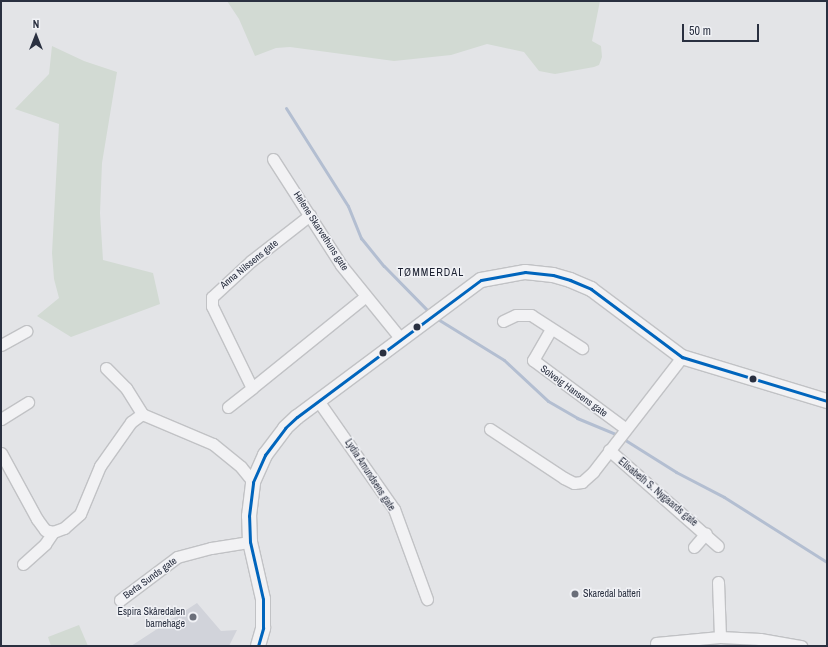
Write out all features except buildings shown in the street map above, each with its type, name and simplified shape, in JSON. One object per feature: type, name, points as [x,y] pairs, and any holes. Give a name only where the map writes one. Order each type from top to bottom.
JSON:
[{"type":"street","name":"Helene Skarvethuns gate","points":[[273,159],[341,265],[401,339]]},
{"type":"street","name":"Anna Nilssens gate","points":[[252,388],[212,306],[212,297],[251,261],[310,215]]},
{"type":"street","points":[[258,646],[263,628],[263,600],[250,542],[249,516],[253,482],[258,466],[274,442],[297,417],[481,280],[508,273],[537,272],[570,280],[591,288],[682,357],[827,401]]},
{"type":"street","points":[[228,407],[366,296]]},
{"type":"street","points":[[503,321],[516,315],[531,315],[543,321],[551,330],[582,348]]},
{"type":"street","name":"Solveig Hansens gate","points":[[551,330],[533,360],[625,428]]},
{"type":"street","points":[[1,345],[26,331]]},
{"type":"street","name":"Elisabeth S. Nygaards gate","points":[[490,429],[574,483],[585,481],[682,357]]},
{"type":"street","points":[[106,368],[126,388],[142,414],[213,444],[241,467],[253,482]]},
{"type":"street","points":[[1,419],[28,402]]},
{"type":"street","name":"Lydia Amundsens gate","points":[[319,402],[394,509],[427,600]]},
{"type":"street","points":[[23,564],[53,532],[64,528],[80,514],[100,466],[131,422],[142,414]]},
{"type":"street","name":"Elisabeth S. Nygaards gate","points":[[609,450],[706,533],[718,546]]},
{"type":"street","points":[[1,453],[37,519],[45,530],[53,532]]},
{"type":"street","name":"Elisabeth S. Nygaards gate","points":[[694,547],[706,533]]},
{"type":"street","name":"Berta Sunds gate","points":[[120,600],[177,557],[210,548],[250,542]]},
{"type":"street","points":[[718,582],[720,637]]},
{"type":"street","points":[[656,643],[720,637],[760,638],[801,646]]},
{"type":"shaded area","points":[[227,1],[600,1],[592,41],[601,46],[602,57],[599,65],[594,67],[555,74],[539,71],[524,52],[487,44],[451,55],[394,61],[290,47],[276,48],[255,56],[239,19]]},
{"type":"shaded area","points":[[52,46],[84,61],[117,72],[102,163],[100,213],[103,260],[153,273],[160,304],[71,337],[37,316],[59,298],[54,279],[52,253],[59,124],[15,109],[49,74]]},
{"type":"shaded area","name":"Espira Skåredalen barnehage","points":[[197,603],[221,631],[237,630],[229,646],[131,646]]},
{"type":"shaded area","points":[[79,625],[88,646],[51,646],[48,637]]},
{"type":"waterway","points":[[286,108],[348,206],[361,238],[384,266],[430,313]]},
{"type":"waterway","points":[[436,318],[504,360],[548,401],[577,418],[618,435]]},
{"type":"waterway","points":[[622,438],[676,472],[724,497],[827,562]]},
{"type":"transit line","points":[[258,646],[263,628],[263,599],[250,542],[249,516],[253,482],[265,455],[285,428],[297,417],[481,280],[525,272],[553,275],[570,280],[591,289],[682,357],[827,401]]},
{"type":"place","name":"Skaredal batteri","points":[[575,594]]},
{"type":"place","name":"Espira Skåredalen barnehage","points":[[193,617]]},
{"type":"district","name":"TØMMERDAL","points":[[431,272]]}]
